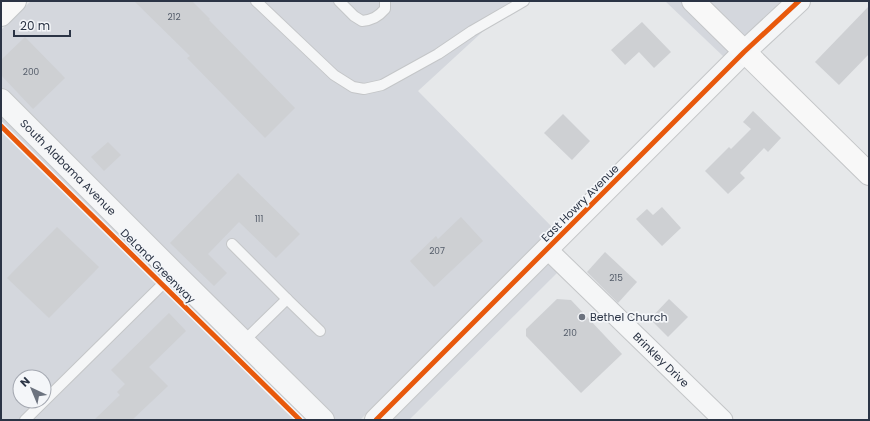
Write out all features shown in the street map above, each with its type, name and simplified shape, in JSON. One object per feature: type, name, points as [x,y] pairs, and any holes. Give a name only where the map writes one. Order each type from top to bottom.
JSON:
[{"type":"main road","points":[[1,14],[15,1]]},
{"type":"main road","points":[[693,1],[869,174]]},
{"type":"street","name":"East Howry Avenue","points":[[376,420],[744,52],[799,1]]},
{"type":"street","name":"South Alabama Avenue","points":[[1,100],[323,420]]},
{"type":"street","name":"Brinkley Drive","points":[[547,249],[723,420]]},
{"type":"lane","points":[[256,1],[334,75],[353,87],[364,89],[382,84],[438,54],[472,31],[524,1]]},
{"type":"lane","points":[[339,1],[354,16],[362,21],[375,18],[382,14],[385,9],[385,1]]},
{"type":"lane","points":[[232,244],[320,331]]},
{"type":"lane","points":[[25,420],[174,273]]},
{"type":"lane","points":[[243,342],[287,299]]},
{"type":"shaded area","points":[[31,1],[516,1],[418,91],[553,228],[360,420],[336,420],[180,267],[1,87],[1,30]]},
{"type":"shaded area","points":[[665,1],[680,1],[730,51],[724,57]]},
{"type":"shaded area","points":[[707,1],[783,1],[744,38]]},
{"type":"shaded area","points":[[1,114],[309,420],[1,420]]},
{"type":"shaded area","points":[[548,263],[558,272],[409,420],[391,420]]},
{"type":"building","points":[[134,1],[192,1],[295,108],[265,138],[187,58],[190,56]]},
{"type":"building","points":[[869,6],[869,54],[839,85],[815,62]]},
{"type":"building","points":[[642,22],[671,52],[654,68],[639,52],[625,65],[611,50]]},
{"type":"building","points":[[25,37],[65,78],[33,109],[1,75],[1,60]]},
{"type":"building","points":[[753,111],[781,138],[768,152],[764,148],[740,173],[745,178],[728,194],[705,171],[729,147],[731,149],[751,129],[743,122]]},
{"type":"building","points":[[563,114],[590,141],[572,160],[544,133]]},
{"type":"building","points":[[108,142],[121,155],[104,171],[91,157]]},
{"type":"building","points":[[238,173],[300,234],[276,258],[239,222],[208,254],[227,273],[214,286],[170,243]]},
{"type":"building","points":[[662,207],[681,228],[662,246],[636,219],[647,209],[653,215]]},
{"type":"building","points":[[461,217],[483,241],[434,287],[410,261],[436,236],[438,239]]},
{"type":"building","points":[[57,227],[99,267],[49,318],[7,278]]},
{"type":"building","points":[[605,252],[637,282],[618,303],[587,272]]},
{"type":"building","points":[[557,299],[571,300],[622,354],[581,393],[526,336],[526,329]]},
{"type":"building","points":[[669,299],[688,317],[668,337],[650,319]]},
{"type":"building","points":[[169,313],[186,331],[149,367],[168,386],[132,420],[94,420],[120,395],[117,392],[125,384],[111,370]]},
{"type":"cycle path","points":[[376,420],[744,52],[799,1]]},
{"type":"cycle path","name":"DeLand Greenway","points":[[1,126],[300,420]]},
{"type":"place","name":"Bethel Church","points":[[582,317]]}]
